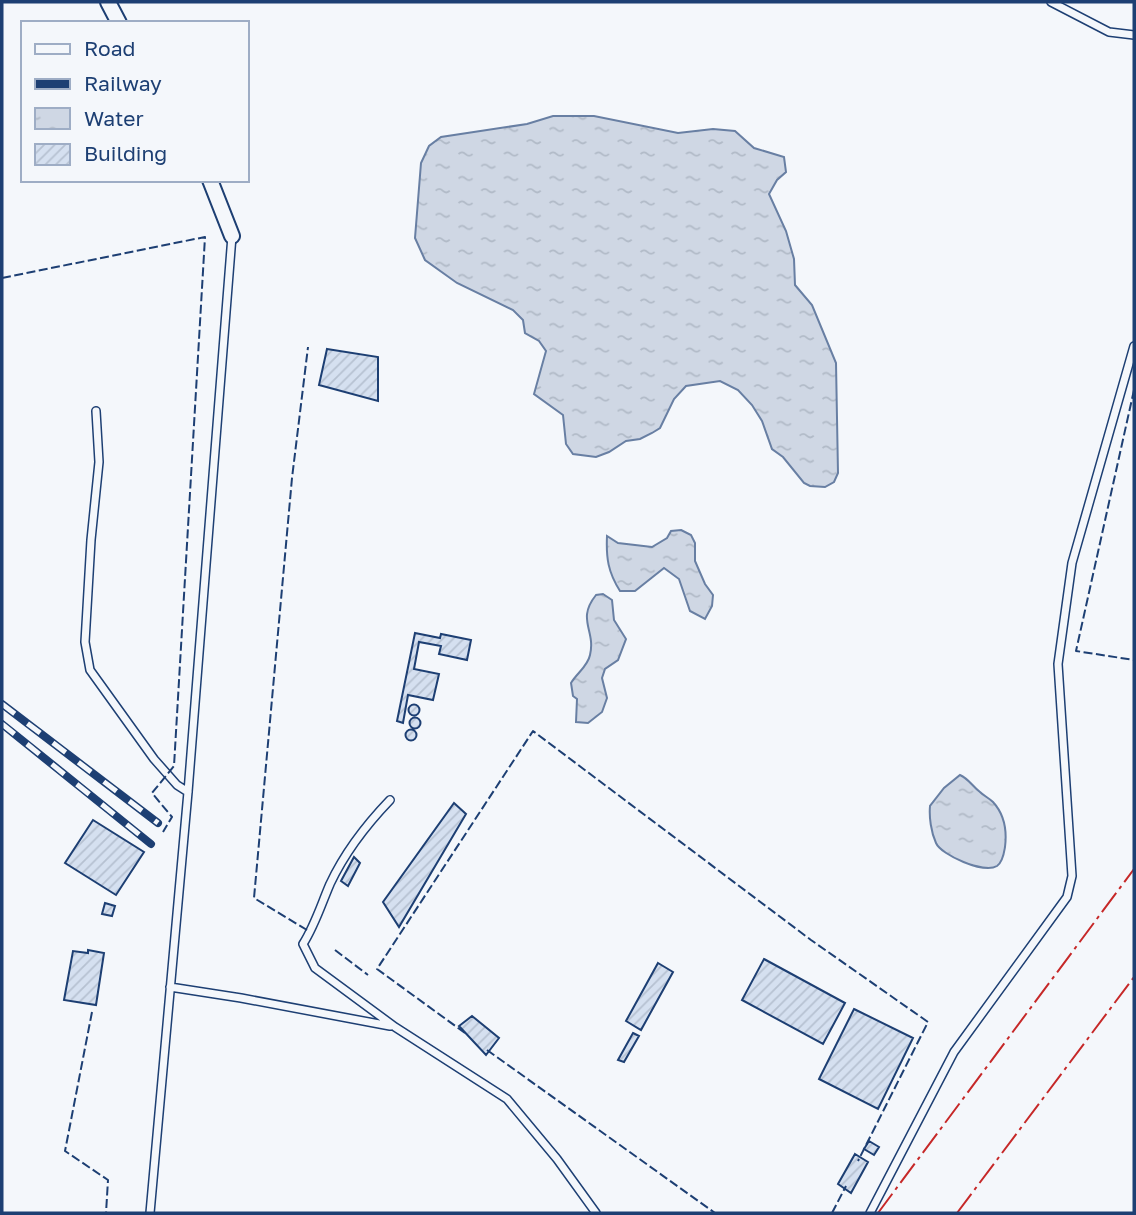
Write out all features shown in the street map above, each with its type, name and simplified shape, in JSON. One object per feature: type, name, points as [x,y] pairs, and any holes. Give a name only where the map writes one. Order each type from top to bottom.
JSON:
[{"type":"street","points":[[108,2],[118,21]]},
{"type":"street","points":[[211,182],[232,236]]},
{"type":"lane","points":[[1051,2],[1110,32],[1134,36]]},
{"type":"lane","points":[[150,1213],[188,792],[232,236]]},
{"type":"lane","points":[[870,1213],[954,1052],[1067,897],[1072,876],[1058,664],[1072,563],[1134,345]]},
{"type":"lane","points":[[96,411],[99,462],[85,642],[90,670],[154,759],[177,785],[188,792]]},
{"type":"lane","points":[[390,800],[362,829],[331,882],[314,926],[303,944],[315,968],[395,1027],[507,1099],[596,1213]]},
{"type":"lane","points":[[170,987],[395,1027]]},
{"type":"water","points":[[553,116],[594,116],[678,133],[713,129],[735,131],[754,148],[784,157],[786,172],[777,180],[769,194],[786,231],[794,259],[795,285],[812,305],[836,363],[838,473],[834,482],[825,487],[804,483],[783,457],[772,449],[762,421],[752,405],[738,390],[720,381],[686,386],[674,399],[660,428],[640,439],[626,441],[596,457],[573,454],[566,444],[563,415],[534,394],[546,351],[539,341],[525,333],[523,320],[513,310],[457,283],[425,260],[415,238],[421,163],[429,146],[441,137],[527,124]]},
{"type":"water","points":[[681,530],[691,535],[695,543],[695,561],[713,595],[712,606],[705,619],[690,611],[679,579],[664,568],[635,591],[620,591],[610,571],[607,536],[618,543],[652,547],[667,538],[671,531]]},
{"type":"water","points":[[603,594],[612,600],[614,620],[626,639],[618,660],[605,669],[602,678],[607,698],[602,712],[588,723],[576,722],[577,699],[573,696],[571,683],[590,655],[587,611],[596,595]]},
{"type":"water","points":[[960,775],[993,802],[1002,817],[1006,835],[1005,847],[1002,860],[997,866],[991,868],[964,862],[946,853],[936,843],[930,806],[944,788]]},
{"type":"building","points":[[327,349],[378,357],[378,401],[319,385]]},
{"type":"building","points":[[415,633],[440,638],[441,634],[471,640],[467,660],[439,654],[441,646],[419,642],[414,669],[439,674],[433,700],[408,695],[403,723],[397,721]]},
{"type":"building","points":[[414,705],[418,706],[418,714],[414,715],[410,714],[409,710],[410,706]]},
{"type":"building","points":[[415,718],[419,719],[419,727],[415,728],[411,727],[410,723],[411,719]]},
{"type":"building","points":[[411,730],[415,731],[415,739],[411,740],[407,739],[406,735],[407,731]]},
{"type":"building","points":[[454,803],[466,814],[399,927],[383,902]]},
{"type":"building","points":[[93,820],[144,852],[116,895],[65,863]]},
{"type":"building","points":[[354,857],[360,863],[348,886],[341,881]]},
{"type":"building","points":[[105,903],[115,906],[112,916],[102,914]]},
{"type":"building","points":[[88,950],[104,953],[96,1005],[64,1000],[73,951],[88,953]]},
{"type":"building","points":[[764,959],[845,1003],[823,1044],[742,1000]]},
{"type":"building","points":[[658,963],[673,972],[641,1030],[626,1021]]},
{"type":"building","points":[[854,1009],[913,1038],[878,1109],[819,1079]]},
{"type":"building","points":[[472,1016],[499,1038],[486,1055],[459,1026]]},
{"type":"building","points":[[633,1033],[639,1036],[624,1062],[618,1060]]},
{"type":"building","points":[[869,1141],[879,1147],[874,1155],[864,1149]]},
{"type":"building","points":[[855,1154],[868,1162],[851,1193],[838,1184]]},
{"type":"railway","points":[[2,704],[158,823]]},
{"type":"railway","points":[[2,724],[151,844]]},
{"type":"fence","points":[[2,278],[205,237],[174,766],[152,793],[172,817],[163,832]]},
{"type":"fence","points":[[307,930],[254,898],[292,478],[308,347]]},
{"type":"fence","points":[[1134,390],[1076,651],[1134,660]]},
{"type":"fence","points":[[465,1033],[377,969],[533,731],[811,940],[928,1022],[858,1161]]},
{"type":"fence","points":[[335,950],[368,975]]},
{"type":"fence","points":[[92,1012],[65,1151],[108,1180],[106,1213]]},
{"type":"fence","points":[[487,1050],[715,1213]]},
{"type":"fence","points":[[832,1213],[846,1186]]},
{"type":"power","points":[[878,1213],[1134,869]]},
{"type":"power","points":[[957,1213],[1134,977]]}]
